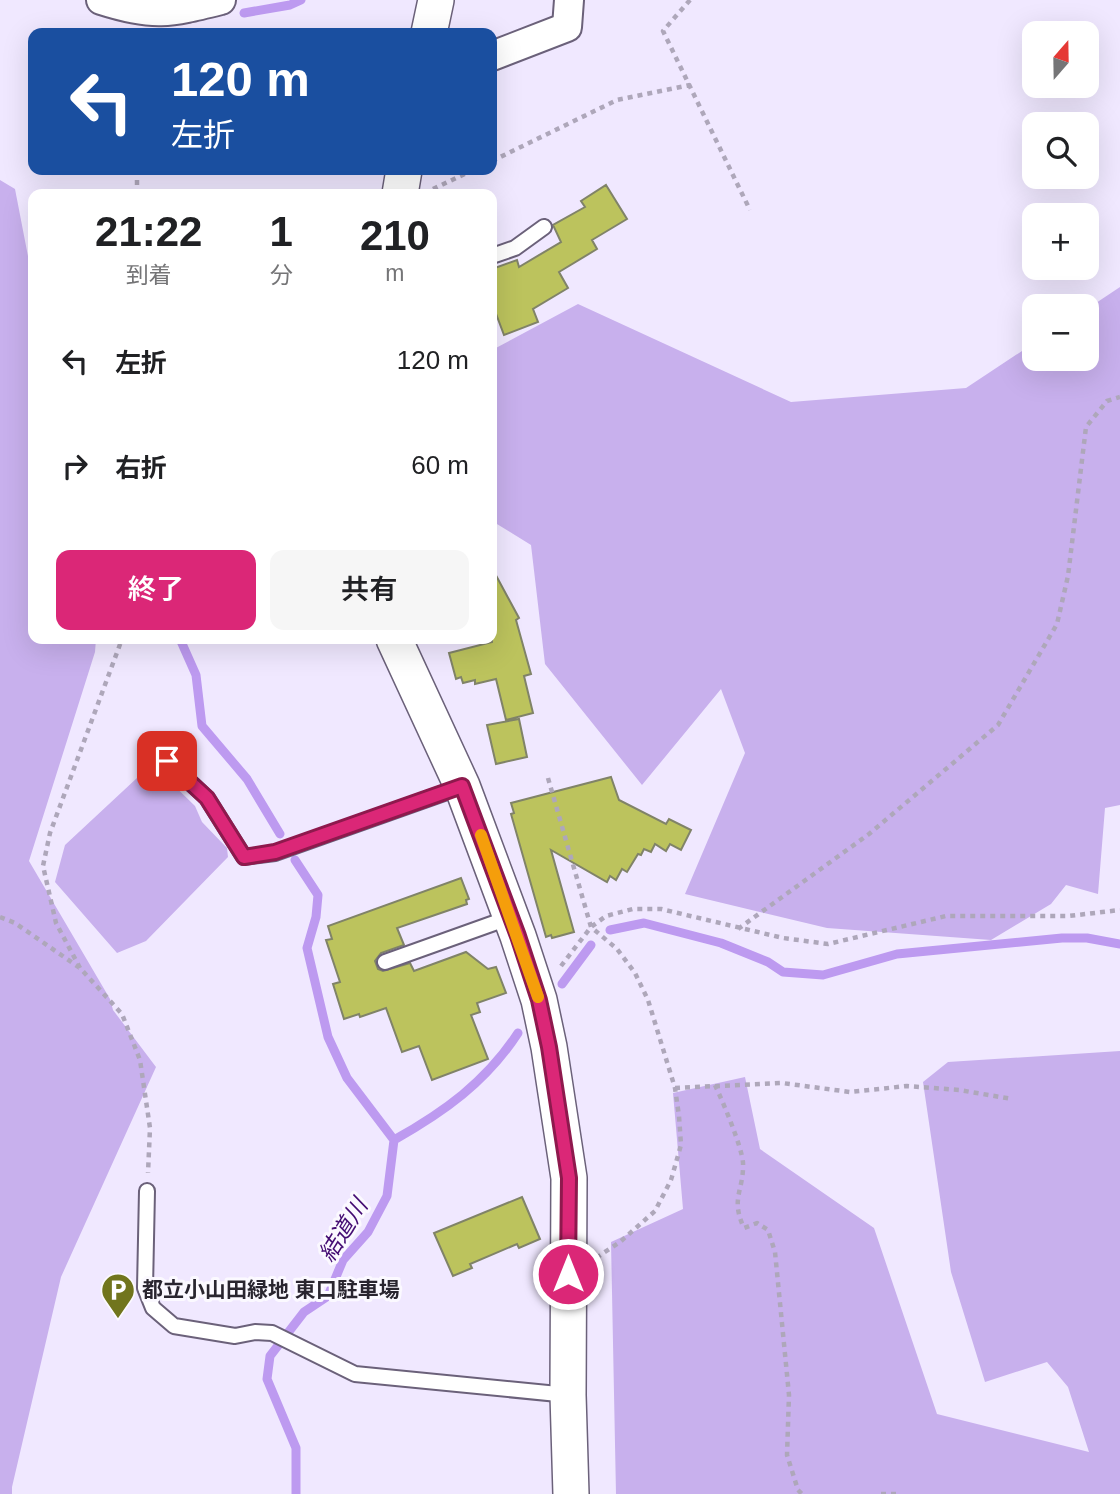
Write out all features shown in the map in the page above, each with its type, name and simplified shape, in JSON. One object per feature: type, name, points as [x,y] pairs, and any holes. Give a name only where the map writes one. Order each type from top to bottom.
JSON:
[{"type":"street","points":[[101,0],[144,12],[182,10],[221,0]]},
{"type":"street","points":[[430,28],[436,0]]},
{"type":"street","points":[[497,54],[567,27],[569,0]]},
{"type":"street","points":[[396,644],[462,786],[539,1000],[549,1047],[569,1178],[568,1395],[571,1494]]},
{"type":"lane","points":[[497,255],[515,248],[544,227]]},
{"type":"lane","points":[[167,761],[207,798],[244,857],[275,852],[462,786]]},
{"type":"lane","points":[[385,962],[511,917]]},
{"type":"lane","points":[[147,1191],[145,1288],[153,1308],[174,1326],[235,1336],[255,1332],[272,1333],[295,1342],[355,1374],[568,1395]]},
{"type":"path","points":[[691,0],[663,31],[750,210]]},
{"type":"path","points":[[497,159],[617,100],[690,85]]},
{"type":"path","points":[[407,186],[452,175]]},
{"type":"path","points":[[738,929],[869,834],[998,724],[1057,624],[1068,576],[1086,427],[1107,401],[1120,397]]},
{"type":"path","points":[[80,968],[56,923],[43,866],[50,833],[120,644]]},
{"type":"path","points":[[548,778],[591,927],[617,949],[635,972],[648,1000],[675,1088],[681,1144],[671,1180],[655,1211],[620,1242],[568,1274]]},
{"type":"path","points":[[539,1000],[568,954],[591,927],[606,916],[633,909],[661,909],[738,929],[828,944],[946,916],[1069,916],[1120,911]]},
{"type":"path","points":[[0,917],[15,923],[80,968],[122,1014],[140,1060],[150,1128],[147,1191]]},
{"type":"path","points":[[675,1088],[782,1083],[850,1092],[907,1086],[959,1090],[1012,1099]]},
{"type":"path","points":[[715,1085],[727,1110],[743,1163],[737,1212],[744,1228],[757,1223],[768,1230],[775,1252],[789,1395],[787,1455],[802,1494]]},
{"type":"path","points":[[881,1494],[898,1494]]},
{"type":"shaded area","points":[[0,180],[15,189],[28,256],[28,644],[96,644],[29,861],[110,999],[113,1010],[156,1067],[61,1277],[12,1494],[0,1494]]},
{"type":"shaded area","points":[[1120,287],[1120,805],[1105,808],[1098,894],[1066,885],[1051,904],[991,940],[827,928],[685,894],[745,753],[721,689],[642,785],[545,664],[531,545],[497,524],[497,347],[578,304],[791,402],[966,388],[1022,351],[1022,371],[1099,371],[1099,301]]},
{"type":"shaded area","points":[[152,764],[195,806],[202,822],[227,848],[228,857],[146,941],[117,953],[55,882],[65,845]]},
{"type":"shaded area","points":[[1120,1051],[1120,1494],[616,1494],[611,1242],[683,1209],[673,1093],[745,1077],[760,1149],[874,1228],[937,1414],[1089,1452],[1068,1387],[1047,1362],[985,1382],[951,1272],[923,1082],[948,1062]]},
{"type":"building","points":[[606,185],[627,219],[592,240],[597,249],[559,272],[568,288],[533,309],[538,322],[504,335],[497,316],[497,267],[517,260],[519,267],[561,242],[553,225],[585,207],[581,201]]},
{"type":"building","points":[[497,577],[519,618],[516,620],[531,674],[524,676],[533,713],[506,720],[496,679],[475,684],[475,680],[463,683],[461,677],[456,679],[449,653],[484,644],[497,644]]},
{"type":"building","points":[[519,719],[527,757],[496,764],[487,725]]},
{"type":"building","points":[[611,777],[619,800],[666,824],[669,819],[691,830],[681,850],[670,844],[666,851],[655,844],[651,852],[644,849],[641,855],[638,854],[627,872],[622,869],[616,880],[610,876],[607,882],[551,850],[574,932],[546,937],[511,814],[514,813],[511,803]]},
{"type":"building","points":[[461,878],[469,899],[466,900],[467,904],[397,928],[404,945],[381,953],[375,961],[378,969],[383,971],[410,963],[414,971],[466,952],[488,969],[496,967],[506,993],[477,1003],[480,1012],[471,1015],[488,1059],[432,1080],[419,1046],[402,1052],[386,1008],[360,1017],[359,1014],[344,1019],[333,984],[340,982],[326,940],[332,939],[328,926]]},
{"type":"building","points":[[522,1197],[540,1239],[519,1248],[517,1244],[470,1264],[472,1268],[453,1276],[434,1233]]},
{"type":"waterway","points":[[244,13],[290,5],[301,0]]},
{"type":"waterway","name":"結道川","points":[[182,644],[196,675],[202,726],[247,779],[280,834]]},
{"type":"waterway","name":"結道川","points":[[295,860],[318,895],[316,917],[307,948],[328,1037],[347,1078],[394,1140],[387,1196],[368,1232],[343,1260],[328,1296],[304,1312],[270,1356],[267,1379],[296,1448],[296,1494]]},
{"type":"waterway","points":[[610,930],[644,923],[721,943],[768,962],[783,972],[823,975],[897,954],[1062,938],[1087,938],[1120,944]]},
{"type":"waterway","points":[[562,984],[591,945]]},
{"type":"waterway","points":[[394,1140],[463,1094],[506,1051],[518,1033]]},
{"type":"slow traffic","points":[[481,835],[538,997]]},
{"type":"place","name":"都立小山田緑地 東口駐車場","points":[[118,1320]]},
{"type":"route","points":[[167,761],[207,798],[244,857],[275,852],[462,786],[539,1000],[569,1178],[568,1274]]}]
